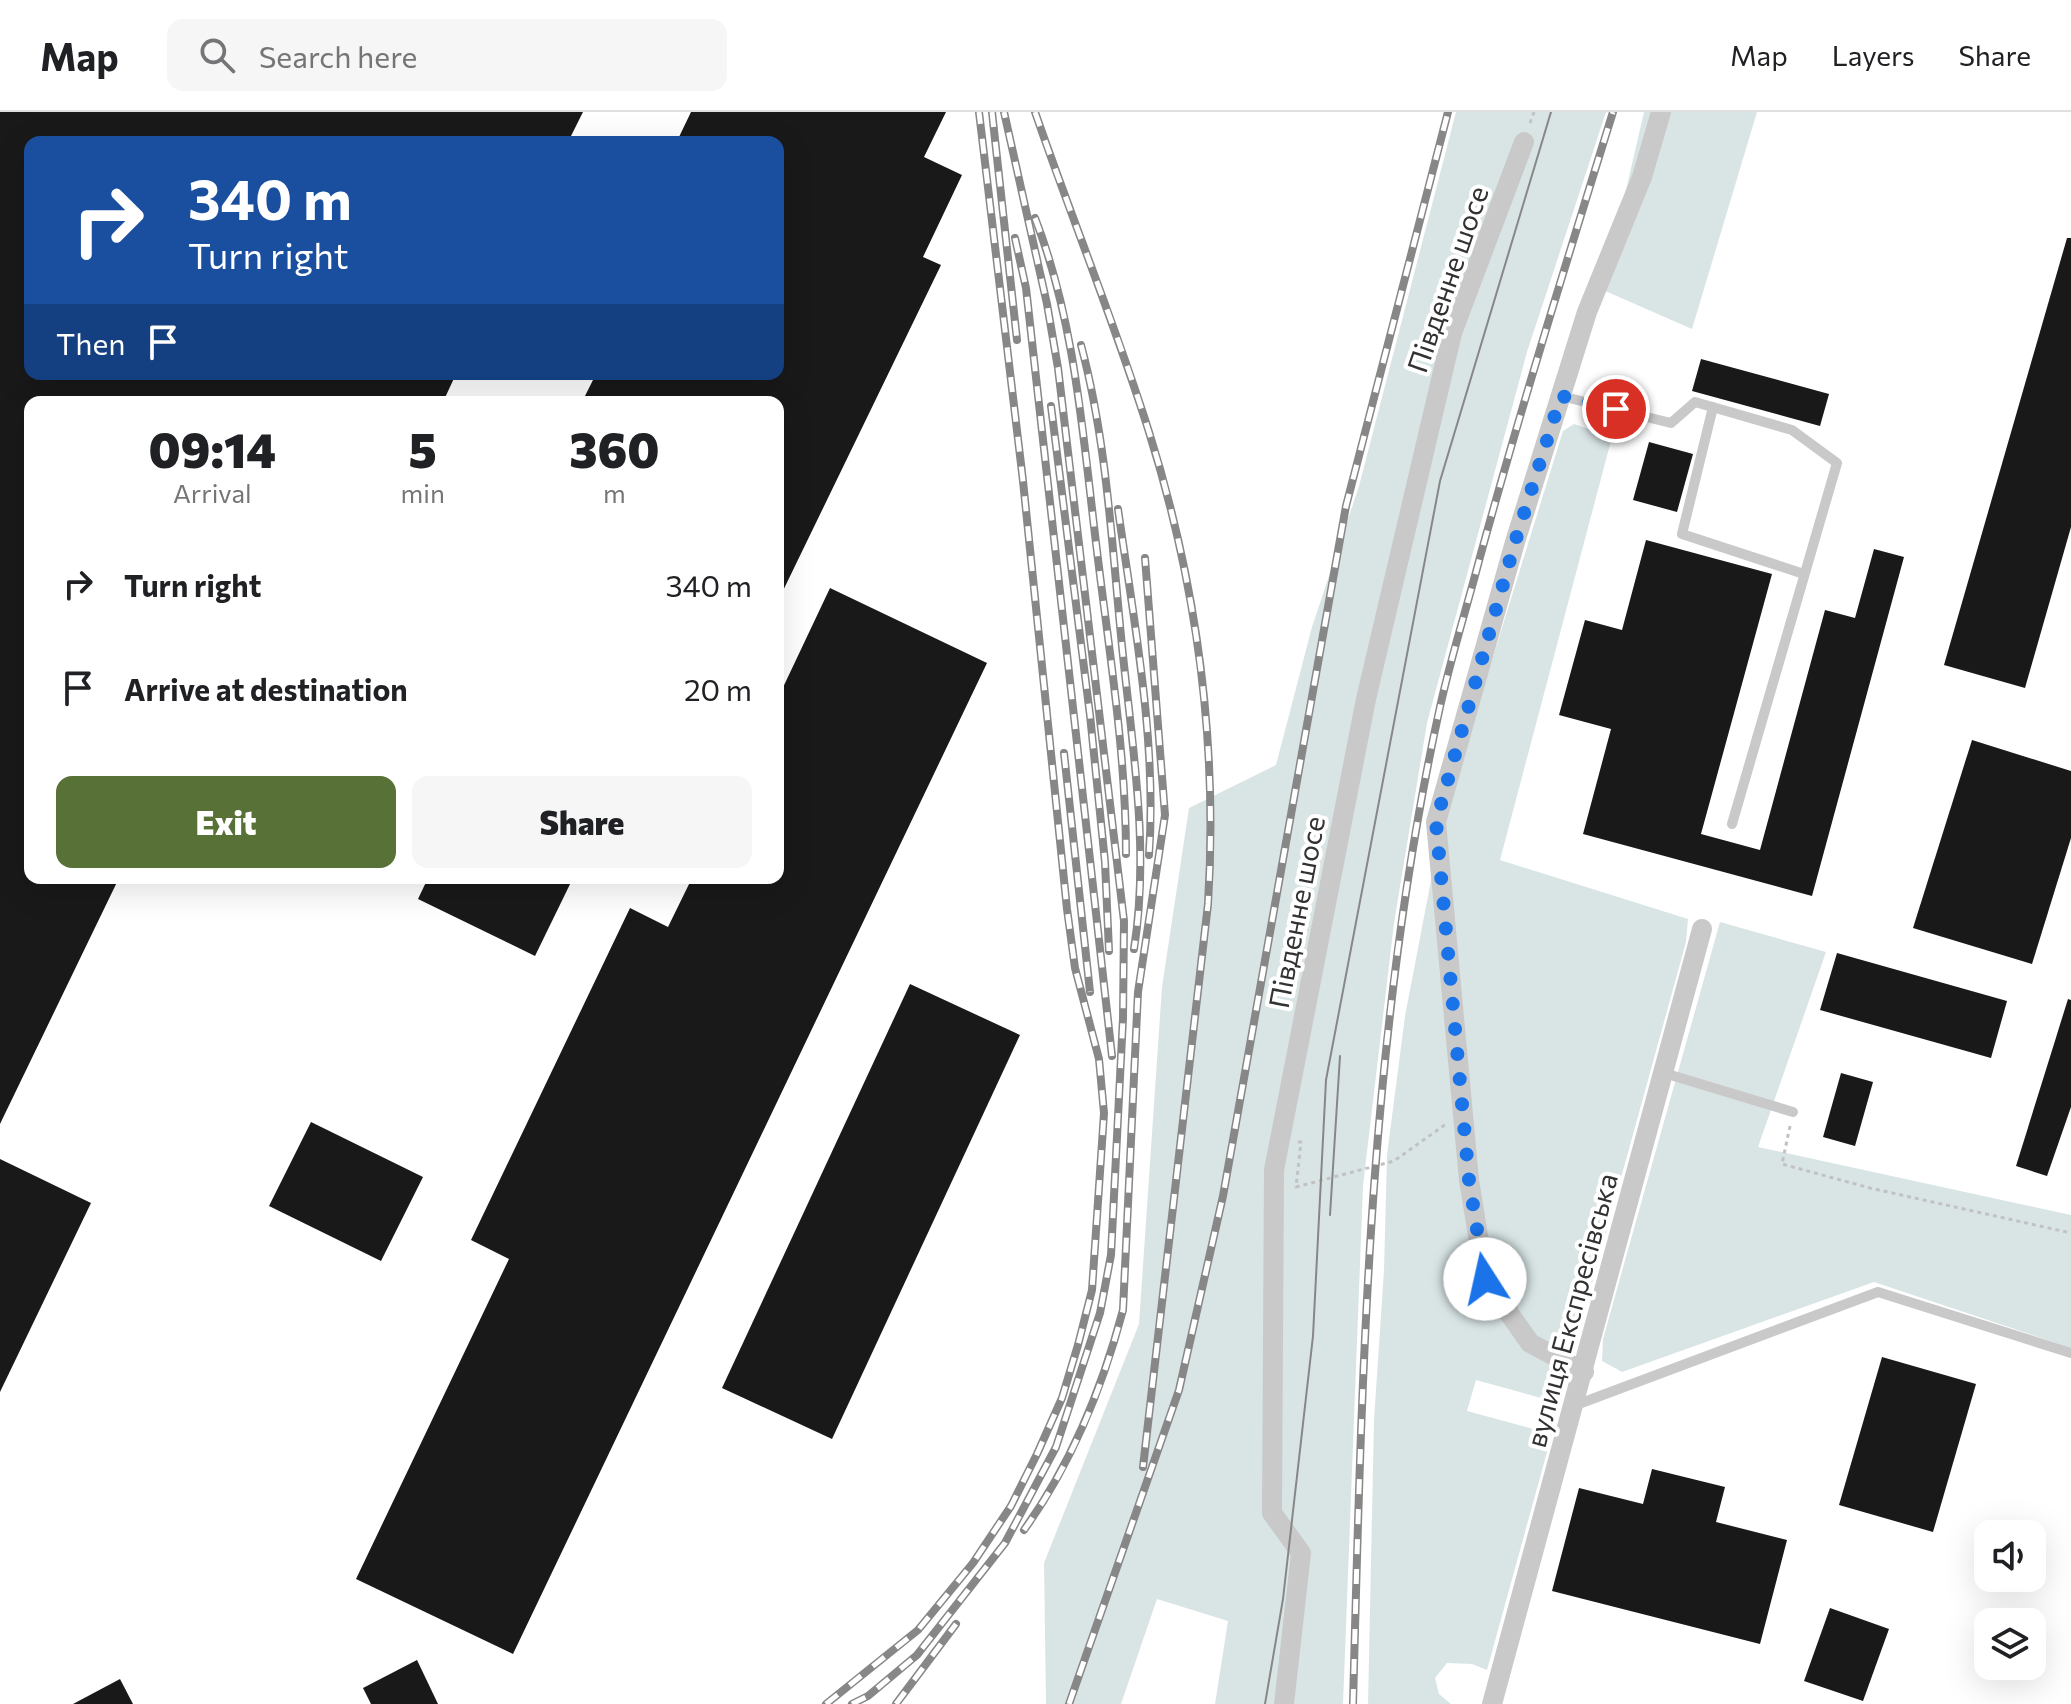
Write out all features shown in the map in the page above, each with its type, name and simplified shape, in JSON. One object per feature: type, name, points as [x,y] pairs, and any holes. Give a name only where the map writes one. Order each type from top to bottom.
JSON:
[{"type":"street","points":[[1584,1372],[1530,1343],[1485,1279],[1469,1180],[1436,822],[1515,542],[1587,312],[1642,177],[1661,112]]},
{"type":"street","name":"Південне шосе","points":[[1284,1704],[1301,1553],[1272,1513],[1274,1170],[1366,699],[1452,333],[1524,142]]},
{"type":"street","name":"вулиця Експресівська","points":[[1492,1704],[1576,1405],[1702,929]]},
{"type":"lane","points":[[1561,396],[1671,423],[1695,402],[1792,430],[1837,463],[1732,824]]},
{"type":"lane","points":[[1713,407],[1682,534],[1804,574]]},
{"type":"lane","points":[[1664,1073],[1793,1112]]},
{"type":"lane","points":[[1576,1405],[1878,1292],[2071,1353]]},
{"type":"path","points":[[1793,1112],[1782,1164],[1870,1188],[2071,1233]]},
{"type":"path","points":[[1296,1187],[1394,1161],[1435,1130],[1465,1114]]},
{"type":"shaded area","points":[[1456,112],[1606,112],[1527,352],[1427,723],[1394,923],[1363,1186],[1343,1704],[1215,1704],[1228,1621],[1157,1599],[1121,1704],[1046,1704],[1044,1563],[1139,1324],[1162,987],[1189,808],[1276,765],[1312,627],[1359,486]]},
{"type":"shaded area","points":[[1644,112],[1757,112],[1692,329],[1603,290]]},
{"type":"shaded area","points":[[1574,424],[1612,437],[1500,860],[1688,919],[1686,942],[1559,1403],[1476,1380],[1467,1411],[1552,1434],[1487,1670],[1472,1664],[1447,1663],[1435,1678],[1439,1694],[1451,1704],[1368,1704],[1374,1420],[1384,1270],[1387,1155],[1405,1016],[1443,818],[1563,431]]},
{"type":"shaded area","points":[[1720,922],[1826,952],[1758,1147],[2071,1215],[2071,1348],[1874,1282],[1622,1372],[1602,1361],[1603,1339]]},
{"type":"building","points":[[0,112],[583,112],[571,136],[24,136],[24,380],[453,380],[446,396],[24,396],[24,884],[116,884],[0,1124]]},
{"type":"building","points":[[691,112],[946,112],[924,157],[962,175],[923,257],[941,265],[784,589],[784,396],[585,396],[593,380],[784,380],[784,136],[679,136]]},
{"type":"building","points":[[2067,238],[2071,238],[2071,527],[2025,688],[1944,665]]},
{"type":"building","points":[[1701,359],[1829,394],[1820,426],[1692,391]]},
{"type":"building","points":[[1649,442],[1693,454],[1677,512],[1633,500]]},
{"type":"building","points":[[1646,540],[1772,574],[1701,834],[1760,850],[1825,610],[1855,618],[1874,549],[1904,557],[1812,896],[1583,834],[1611,729],[1559,715],[1585,620],[1622,630]]},
{"type":"building","points":[[830,588],[987,663],[513,1654],[356,1579],[509,1259],[471,1240],[630,908],[668,927],[689,884],[784,884],[784,685]]},
{"type":"building","points":[[1972,740],[2071,771],[2071,838],[2032,964],[1913,928]]},
{"type":"building","points":[[425,884],[570,884],[535,956],[418,899]]},
{"type":"building","points":[[1837,953],[2007,1001],[1991,1058],[1820,1010]]},
{"type":"building","points":[[910,984],[1020,1035],[832,1439],[722,1388]]},
{"type":"building","points":[[2068,999],[2071,1000],[2071,1107],[2047,1176],[2016,1166]]},
{"type":"building","points":[[1841,1073],[1873,1082],[1855,1146],[1823,1137]]},
{"type":"building","points":[[311,1122],[423,1177],[381,1261],[269,1206]]},
{"type":"building","points":[[0,1159],[91,1203],[0,1392]]},
{"type":"building","points":[[1882,1357],[1976,1384],[1933,1532],[1839,1505]]},
{"type":"building","points":[[1652,1469],[1725,1487],[1716,1522],[1787,1540],[1760,1644],[1552,1591],[1579,1488],[1643,1504]]},
{"type":"building","points":[[1830,1608],[1889,1629],[1863,1701],[1804,1681]]},
{"type":"building","points":[[417,1660],[438,1704],[371,1704],[363,1688]]},
{"type":"building","points":[[120,1679],[133,1704],[73,1704]]},
{"type":"tram line","points":[[1265,1704],[1283,1599],[1313,1336],[1326,1080],[1440,481],[1551,112]]},
{"type":"tram line","points":[[1330,1215],[1340,1056]]},
{"type":"railway","points":[[826,1704],[918,1630],[973,1563],[1011,1506],[1062,1398],[1092,1290],[1104,1113],[1099,1059],[1075,968],[1067,909],[1023,481],[979,112]]},
{"type":"railway","points":[[992,112],[1017,340]]},
{"type":"railway","points":[[852,1704],[868,1696],[917,1655],[1005,1543],[1056,1447],[1100,1313],[1111,1255],[1123,1018],[1124,921],[1058,368],[1047,304],[1004,112]]},
{"type":"railway","points":[[1035,112],[1122,351],[1166,490],[1191,606],[1206,725],[1210,784],[1208,904],[1143,1467]]},
{"type":"railway","points":[[1069,1704],[1179,1390],[1223,1196],[1346,506],[1448,112]]},
{"type":"railway","points":[[1353,1704],[1360,1453],[1373,1203],[1397,954],[1416,830],[1454,651],[1528,390],[1613,112]]},
{"type":"railway","points":[[1035,218],[1060,299],[1076,382],[1116,702],[1126,854]]},
{"type":"railway","points":[[1015,238],[1026,288],[1112,1056]]},
{"type":"railway","points":[[1081,345],[1103,457],[1138,797],[1140,873],[1134,949]]},
{"type":"railway","points":[[1051,406],[1090,715],[1105,862],[1109,951]]},
{"type":"railway","points":[[1118,509],[1147,725],[1151,812],[1149,855]]},
{"type":"railway","points":[[1024,1530],[1057,1478],[1084,1424],[1123,1310],[1138,992],[1165,815],[1145,558]]},
{"type":"railway","points":[[1064,753],[1090,992]]},
{"type":"railway","points":[[896,1704],[956,1624]]},
{"type":"route","points":[[1485,1279],[1469,1180],[1436,822],[1485,659],[1515,542],[1561,396],[1616,409]]}]
